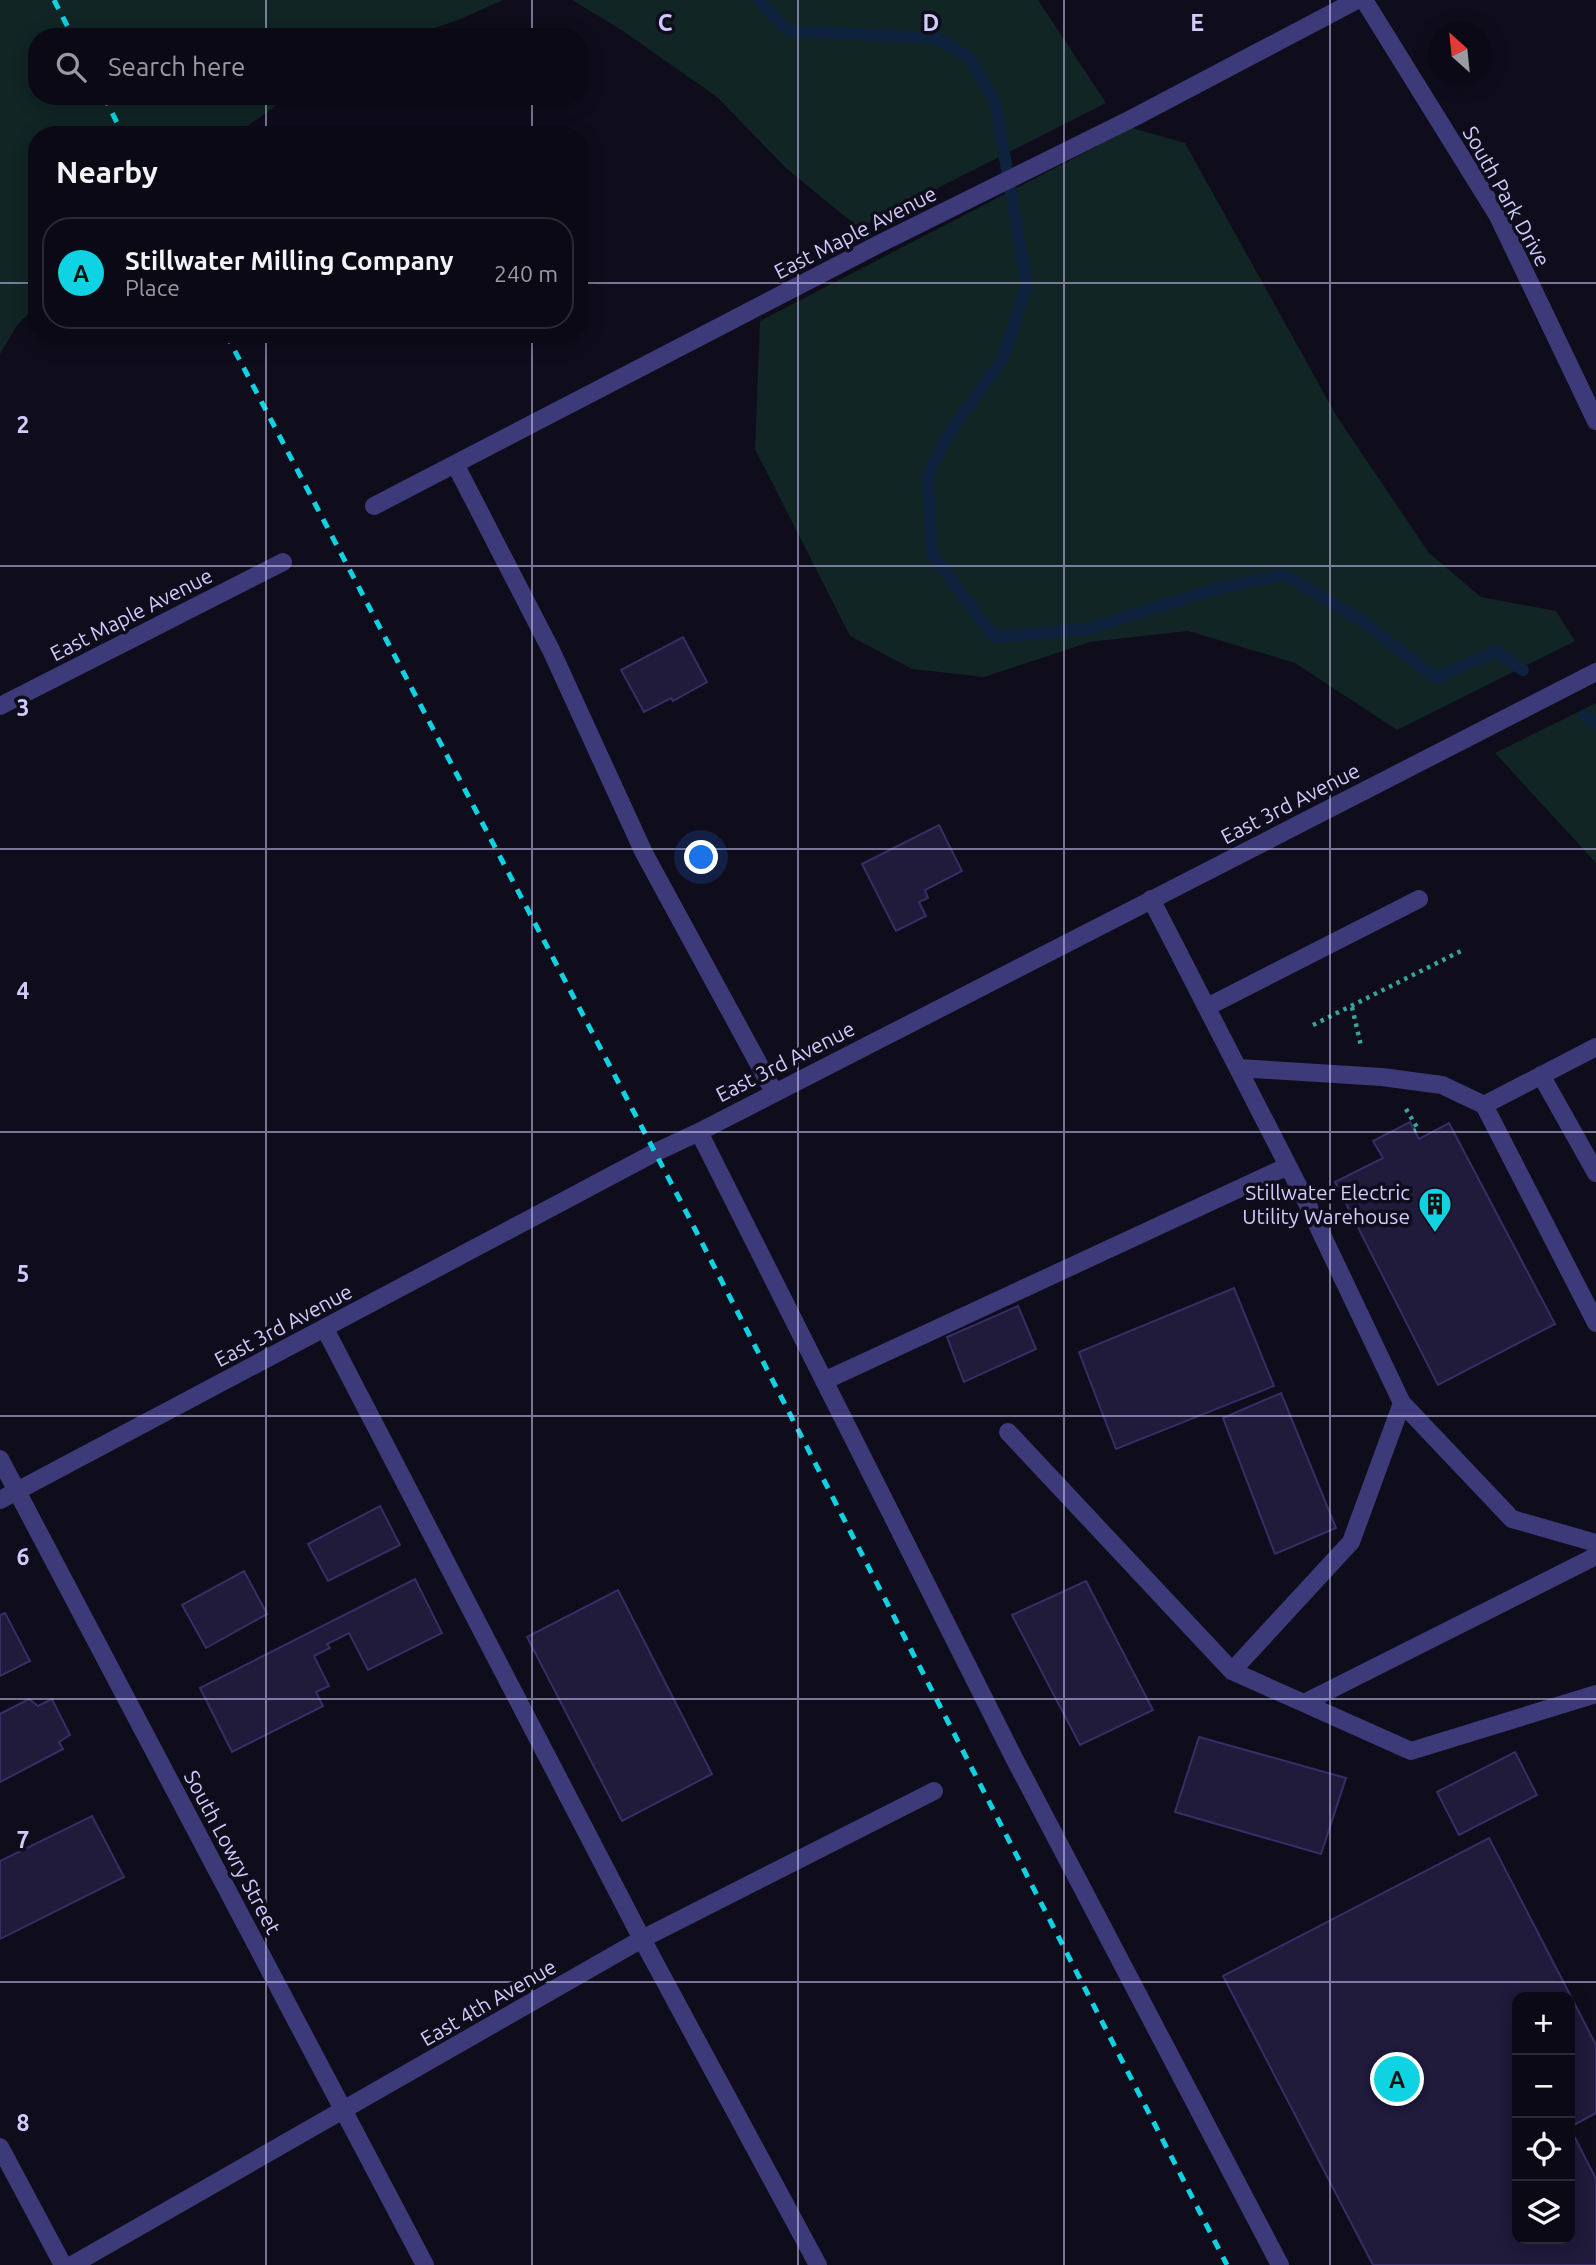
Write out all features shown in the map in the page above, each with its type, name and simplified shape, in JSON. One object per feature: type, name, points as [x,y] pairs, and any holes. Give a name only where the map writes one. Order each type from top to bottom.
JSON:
[{"type":"street","name":"East Maple Avenue","points":[[374,506],[877,245],[1133,118],[1357,0]]},
{"type":"street","name":"South Park Drive","points":[[1364,0],[1498,216],[1596,421]]},
{"type":"street","points":[[455,464],[551,650],[645,853],[774,1093]]},
{"type":"street","name":"East Maple Avenue","points":[[0,706],[282,562]]},
{"type":"street","name":"East 3rd Avenue","points":[[0,1500],[654,1153],[1596,672]]},
{"type":"street","points":[[1151,899],[1288,1166],[1402,1402],[1512,1519],[1596,1543]]},
{"type":"street","points":[[1207,1007],[1419,899]]},
{"type":"street","points":[[1485,1105],[1596,1047]]},
{"type":"street","points":[[1238,1068],[1381,1077],[1442,1085],[1485,1105],[1596,1323]]},
{"type":"street","points":[[1541,1075],[1596,1173]]},
{"type":"street","points":[[699,1132],[1013,1756],[1280,2265]]},
{"type":"street","points":[[824,1381],[1288,1166]]},
{"type":"street","points":[[325,1329],[642,1940],[818,2265]]},
{"type":"street","points":[[1232,1671],[1350,1542],[1402,1402]]},
{"type":"street","points":[[1008,1432],[1232,1671],[1411,1751],[1596,1694]]},
{"type":"street","name":"South Lowry Street","points":[[0,1460],[425,2265]]},
{"type":"street","points":[[1304,1703],[1596,1556]]},
{"type":"street","name":"East 4th Avenue","points":[[72,2265],[642,1940],[934,1791]]},
{"type":"street","points":[[0,2147],[63,2265]]},
{"type":"path","points":[[1313,1025],[1461,951]]},
{"type":"green space","points":[[0,0],[503,0],[434,28],[28,28],[28,105],[277,105],[248,126],[28,126],[28,314],[18,324],[0,354]]},
{"type":"green space","points":[[572,0],[1038,0],[1106,103],[859,228],[787,169],[717,97],[623,31]]},
{"type":"green space","points":[[1132,128],[1185,143],[1336,415],[1429,553],[1481,597],[1556,611],[1575,641],[1397,730],[1295,663],[1188,631],[1090,642],[984,677],[912,669],[850,636],[755,449],[760,321]]},
{"type":"green space","points":[[1596,703],[1596,863],[1495,753]]},
{"type":"building","points":[[683,637],[707,682],[673,701],[671,698],[644,712],[621,670]]},
{"type":"building","points":[[939,825],[962,871],[925,890],[928,898],[919,902],[926,916],[896,931],[862,864]]},
{"type":"building","name":"Stillwater Electric Utility Warehouse","points":[[1410,1122],[1419,1139],[1449,1123],[1555,1324],[1438,1385],[1335,1182],[1383,1158],[1373,1141]]},
{"type":"building","points":[[1234,1288],[1274,1386],[1116,1449],[1079,1352]]},
{"type":"building","points":[[1018,1306],[1036,1349],[964,1382],[947,1337]]},
{"type":"building","points":[[1281,1393],[1336,1528],[1275,1554],[1223,1418]]},
{"type":"building","points":[[380,1506],[400,1545],[328,1581],[308,1544]]},
{"type":"building","points":[[244,1571],[267,1614],[206,1648],[182,1605]]},
{"type":"building","points":[[415,1579],[442,1633],[368,1670],[349,1633],[327,1644],[330,1648],[314,1656],[329,1686],[316,1692],[323,1706],[232,1752],[200,1688]]},
{"type":"building","points":[[1086,1581],[1153,1710],[1080,1745],[1012,1615]]},
{"type":"building","points":[[618,1590],[712,1774],[622,1821],[527,1637]]},
{"type":"building","points":[[5,1613],[30,1661],[0,1676],[0,1615]]},
{"type":"building","points":[[29,1699],[38,1706],[52,1699],[70,1735],[59,1742],[63,1749],[0,1782],[0,1714]]},
{"type":"building","points":[[1199,1737],[1346,1778],[1321,1854],[1175,1812]]},
{"type":"building","points":[[1515,1752],[1537,1795],[1459,1835],[1437,1792]]},
{"type":"building","points":[[92,1816],[124,1877],[0,1939],[0,1861]]},
{"type":"building","points":[[1489,1838],[1569,1992],[1512,1992],[1512,2244],[1575,2244],[1575,2138],[1596,2179],[1596,2265],[1373,2265],[1223,1976]]},
{"type":"building","points":[[1575,2004],[1596,2045],[1596,2113],[1575,2124]]},
{"type":"waterway","points":[[759,0],[788,31],[935,38],[969,57],[995,101],[1027,285],[1003,358],[948,435],[928,475],[932,554],[994,637],[1088,629],[1215,589],[1285,575],[1362,621],[1436,678],[1496,651],[1523,670]]},
{"type":"waterway","points":[[1585,716],[1596,724]]},
{"type":"railway","points":[[54,0],[68,28]]},
{"type":"railway","points":[[108,105],[119,126]]},
{"type":"railway","points":[[231,343],[680,1200],[1227,2265]]},
{"type":"place","name":"Stillwater Electric Utility Warehouse","points":[[1435,1234]]},
{"type":"place","name":"Stillwater Milling Company","points":[[1397,2079]]}]
